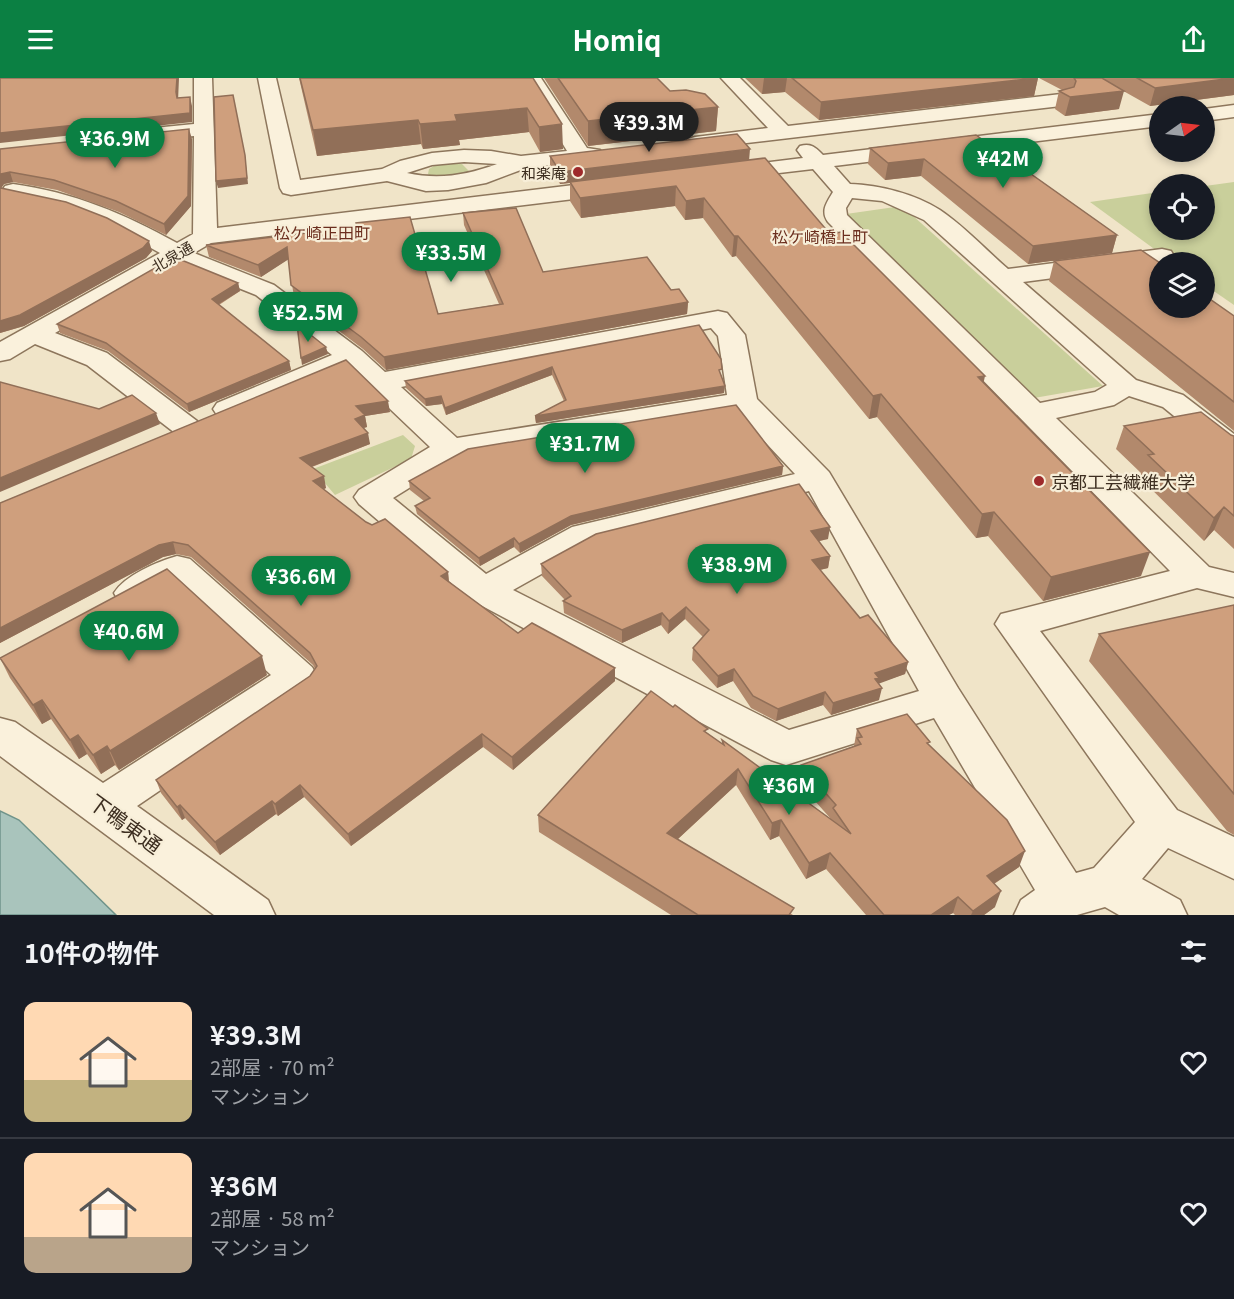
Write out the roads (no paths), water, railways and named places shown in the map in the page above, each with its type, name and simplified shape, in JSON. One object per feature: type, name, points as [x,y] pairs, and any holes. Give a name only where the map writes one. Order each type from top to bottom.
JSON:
[{"type":"street","name":"北泉通","points":[[0,353],[205,237],[203,78]]},
{"type":"street","points":[[267,78],[283,195],[387,175],[426,184],[448,183],[478,178],[523,162],[608,153]]},
{"type":"street","points":[[532,78],[581,156]]},
{"type":"street","points":[[730,78],[819,162],[844,191]]},
{"type":"street","points":[[676,145],[1061,100],[1032,82]]},
{"type":"street","points":[[1129,105],[1149,116]]},
{"type":"street","points":[[1215,114],[1234,111]]},
{"type":"street","points":[[708,176],[1149,122]]},
{"type":"street","points":[[124,138],[202,129]]},
{"type":"street","points":[[205,237],[638,184]]},
{"type":"street","points":[[844,191],[870,190],[905,201],[932,215],[1126,386],[1173,401],[1234,449]]},
{"type":"street","points":[[844,191],[836,208],[836,217],[1197,576]]},
{"type":"street","points":[[4,193],[75,202],[123,221],[176,254],[265,290],[352,357],[450,449]]},
{"type":"street","points":[[1002,277],[1149,258]]},
{"type":"street","points":[[379,382],[717,319],[731,335],[743,401],[818,479],[944,699],[1052,906],[1109,885],[1161,823]]},
{"type":"street","points":[[33,334],[97,359],[186,427]]},
{"type":"street","points":[[153,441],[352,357]]},
{"type":"street","points":[[1033,413],[1104,399],[1126,386]]},
{"type":"street","points":[[743,401],[450,449],[370,497],[484,591],[786,748],[944,699]]},
{"type":"street","points":[[484,591],[584,536],[818,479]]},
{"type":"street","points":[[103,806],[298,677],[177,568],[104,608]]},
{"type":"street","points":[[1234,585],[1197,576],[1014,624],[1161,823],[1234,859]]},
{"type":"street","name":"下鴨東通","points":[[0,734],[103,806],[251,915]]},
{"type":"street","points":[[1109,885],[1163,915]]},
{"type":"water","points":[[0,811],[19,820],[116,915],[0,915]]},
{"type":"place","name":"和楽庵","points":[[578,172]]},
{"type":"place","name":"京都工芸繊維大学","points":[[1039,481]]},
{"type":"district","name":"松ケ崎正田町","points":[[322,232]]},
{"type":"district","name":"松ケ崎橋上町","points":[[820,236]]}]
